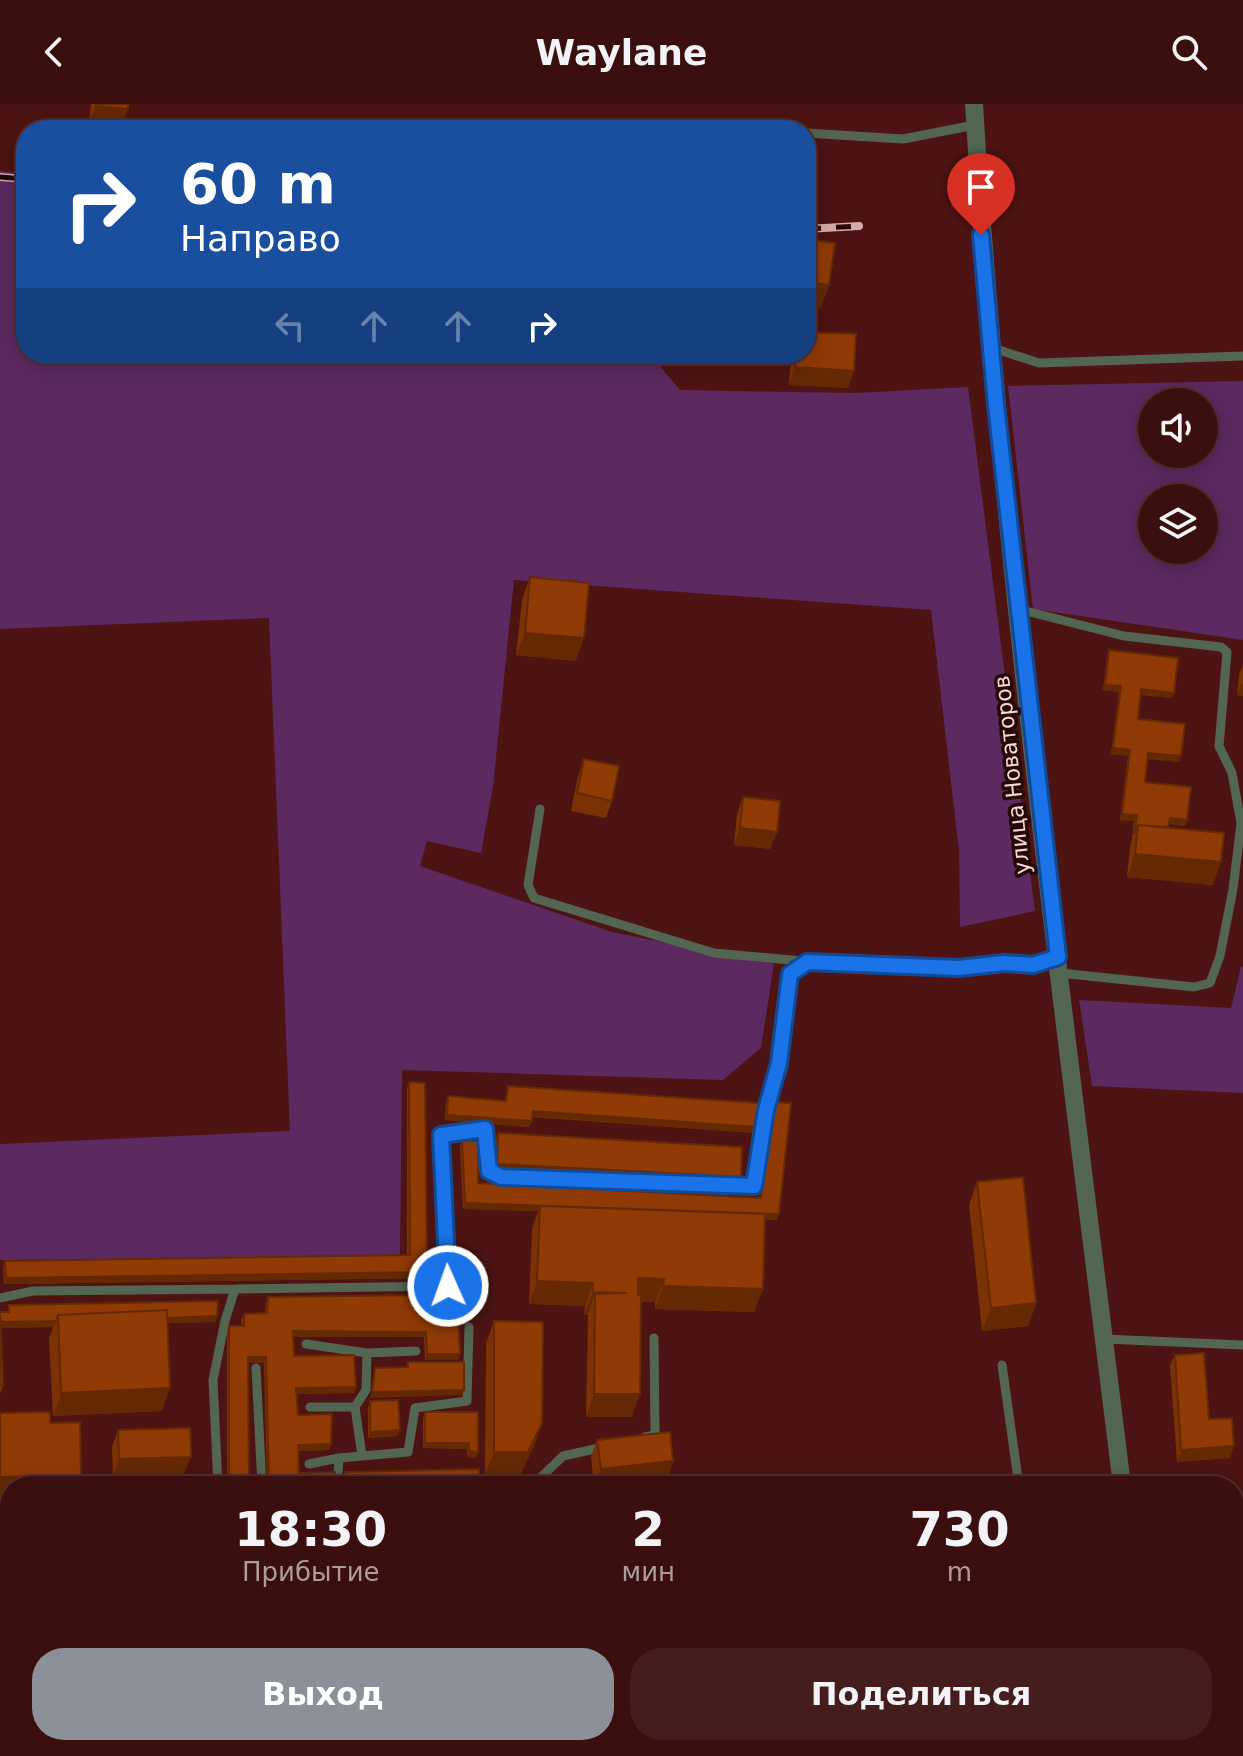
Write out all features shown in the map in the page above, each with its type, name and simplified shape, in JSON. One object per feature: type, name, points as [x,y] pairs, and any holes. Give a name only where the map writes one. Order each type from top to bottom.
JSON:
[{"type":"street","name":"улица Новаторов","points":[[974,104],[990,347],[1018,609],[1121,1476]]},
{"type":"lane","points":[[816,134],[903,139],[975,125]]},
{"type":"lane","points":[[990,347],[1039,363],[1243,356]]},
{"type":"lane","points":[[540,809],[528,885],[534,898],[714,953],[807,962],[959,968],[1004,963],[1059,965],[1194,987],[1210,983],[1220,956],[1233,889],[1241,823],[1232,773],[1219,746],[1227,652],[1221,647],[1124,636],[1018,609]]},
{"type":"lane","points":[[0,1298],[33,1291],[448,1286],[441,1135],[485,1129],[489,1171],[501,1177],[754,1186],[766,1110],[779,1063],[790,974],[807,962]]},
{"type":"lane","points":[[218,1476],[213,1380],[235,1289]]},
{"type":"lane","points":[[309,1464],[408,1452],[415,1408],[467,1401],[469,1327]]},
{"type":"lane","points":[[640,1439],[655,1435],[654,1338]]},
{"type":"lane","points":[[1104,1339],[1243,1345]]},
{"type":"lane","points":[[306,1344],[367,1353],[416,1351]]},
{"type":"lane","points":[[362,1456],[355,1407],[366,1390],[367,1353]]},
{"type":"lane","points":[[1002,1365],[1018,1476]]},
{"type":"lane","points":[[256,1368],[261,1476]]},
{"type":"lane","points":[[310,1407],[355,1407]]},
{"type":"lane","points":[[542,1476],[563,1456],[609,1446]]},
{"type":"lane","points":[[338,1476],[339,1458]]},
{"type":"shaded area","points":[[0,171],[16,173],[16,364],[658,364],[680,390],[856,393],[968,387],[1035,911],[960,927],[959,851],[931,610],[514,580],[493,787],[481,853],[427,841],[420,866],[612,932],[774,964],[761,1048],[723,1080],[402,1070],[400,1256],[0,1260],[0,1144],[290,1131],[269,618],[0,629]]},
{"type":"shaded area","points":[[1243,381],[1243,640],[1033,609],[1008,386]]},
{"type":"shaded area","points":[[1241,966],[1243,1093],[1092,1086],[1079,1000],[1231,1008]]},
{"type":"building","points":[[128,104],[128,109],[96,106]]},
{"type":"building","points":[[816,240],[835,243],[829,285],[816,283]]},
{"type":"building","points":[[816,332],[856,334],[854,371],[795,367],[795,364],[816,364]]},
{"type":"building","points":[[530,577],[589,583],[584,638],[525,633]]},
{"type":"building","points":[[1109,650],[1178,658],[1174,693],[1141,689],[1138,719],[1185,724],[1181,756],[1148,753],[1145,782],[1191,787],[1187,820],[1170,818],[1168,827],[1138,825],[1134,834],[1137,815],[1122,814],[1130,750],[1113,748],[1121,686],[1105,685]]},
{"type":"building","points":[[584,759],[619,766],[612,801],[577,793]]},
{"type":"building","points":[[743,797],[780,801],[777,832],[740,828]]},
{"type":"building","points":[[1138,825],[1224,833],[1221,862],[1135,854]]},
{"type":"building","points":[[409,1082],[425,1083],[427,1272],[6,1278],[5,1261],[410,1255]]},
{"type":"building","points":[[508,1086],[759,1103],[756,1127],[533,1111],[532,1121],[447,1115],[448,1096],[506,1101]]},
{"type":"building","points":[[770,1102],[791,1103],[779,1214],[465,1203],[462,1140],[478,1141],[478,1183],[761,1198]]},
{"type":"building","points":[[498,1133],[742,1147],[741,1177],[497,1164]]},
{"type":"building","points":[[1023,1177],[1036,1303],[991,1308],[977,1182]]},
{"type":"building","points":[[540,1206],[765,1214],[763,1289],[663,1286],[664,1279],[638,1278],[638,1295],[641,1295],[640,1394],[594,1394],[595,1294],[627,1293],[593,1292],[593,1283],[537,1281]]},
{"type":"building","points":[[425,1295],[426,1313],[458,1312],[460,1354],[427,1354],[426,1332],[293,1331],[294,1356],[354,1355],[356,1387],[296,1388],[298,1415],[332,1414],[331,1444],[298,1445],[299,1473],[335,1472],[335,1476],[269,1476],[266,1357],[248,1357],[249,1476],[229,1476],[229,1326],[244,1326],[244,1314],[267,1313],[268,1297]]},
{"type":"building","points":[[218,1301],[217,1316],[167,1318],[167,1310],[58,1315],[56,1321],[1,1322],[0,1314],[9,1312],[9,1305]]},
{"type":"building","points":[[167,1310],[170,1388],[61,1393],[58,1315]]},
{"type":"building","points":[[0,1314],[3,1386],[0,1386]]},
{"type":"building","points":[[494,1321],[543,1322],[542,1423],[528,1452],[494,1452]]},
{"type":"building","points":[[1204,1353],[1209,1419],[1232,1418],[1234,1446],[1181,1450],[1175,1355]]},
{"type":"building","points":[[408,1362],[464,1362],[464,1390],[372,1392],[375,1368],[408,1367]]},
{"type":"building","points":[[398,1400],[400,1430],[370,1432],[370,1401]]},
{"type":"building","points":[[50,1412],[50,1423],[80,1422],[81,1475],[0,1476],[0,1413]]},
{"type":"building","points":[[425,1412],[478,1412],[478,1452],[469,1451],[469,1443],[425,1443]]},
{"type":"building","points":[[190,1428],[191,1457],[119,1459],[118,1430]]},
{"type":"building","points":[[670,1432],[673,1461],[601,1469],[597,1440]]},
{"type":"building","points":[[479,1469],[479,1476],[345,1476],[345,1472]]},
{"type":"railway","points":[[0,177],[16,178]]},
{"type":"railway","points":[[816,228],[859,226]]},
{"type":"route","points":[[448,1286],[441,1135],[485,1129],[489,1171],[501,1177],[754,1186],[766,1110],[779,1063],[790,974],[807,962],[959,968],[1004,963],[1033,965],[1058,957],[996,405],[981,235]]}]
